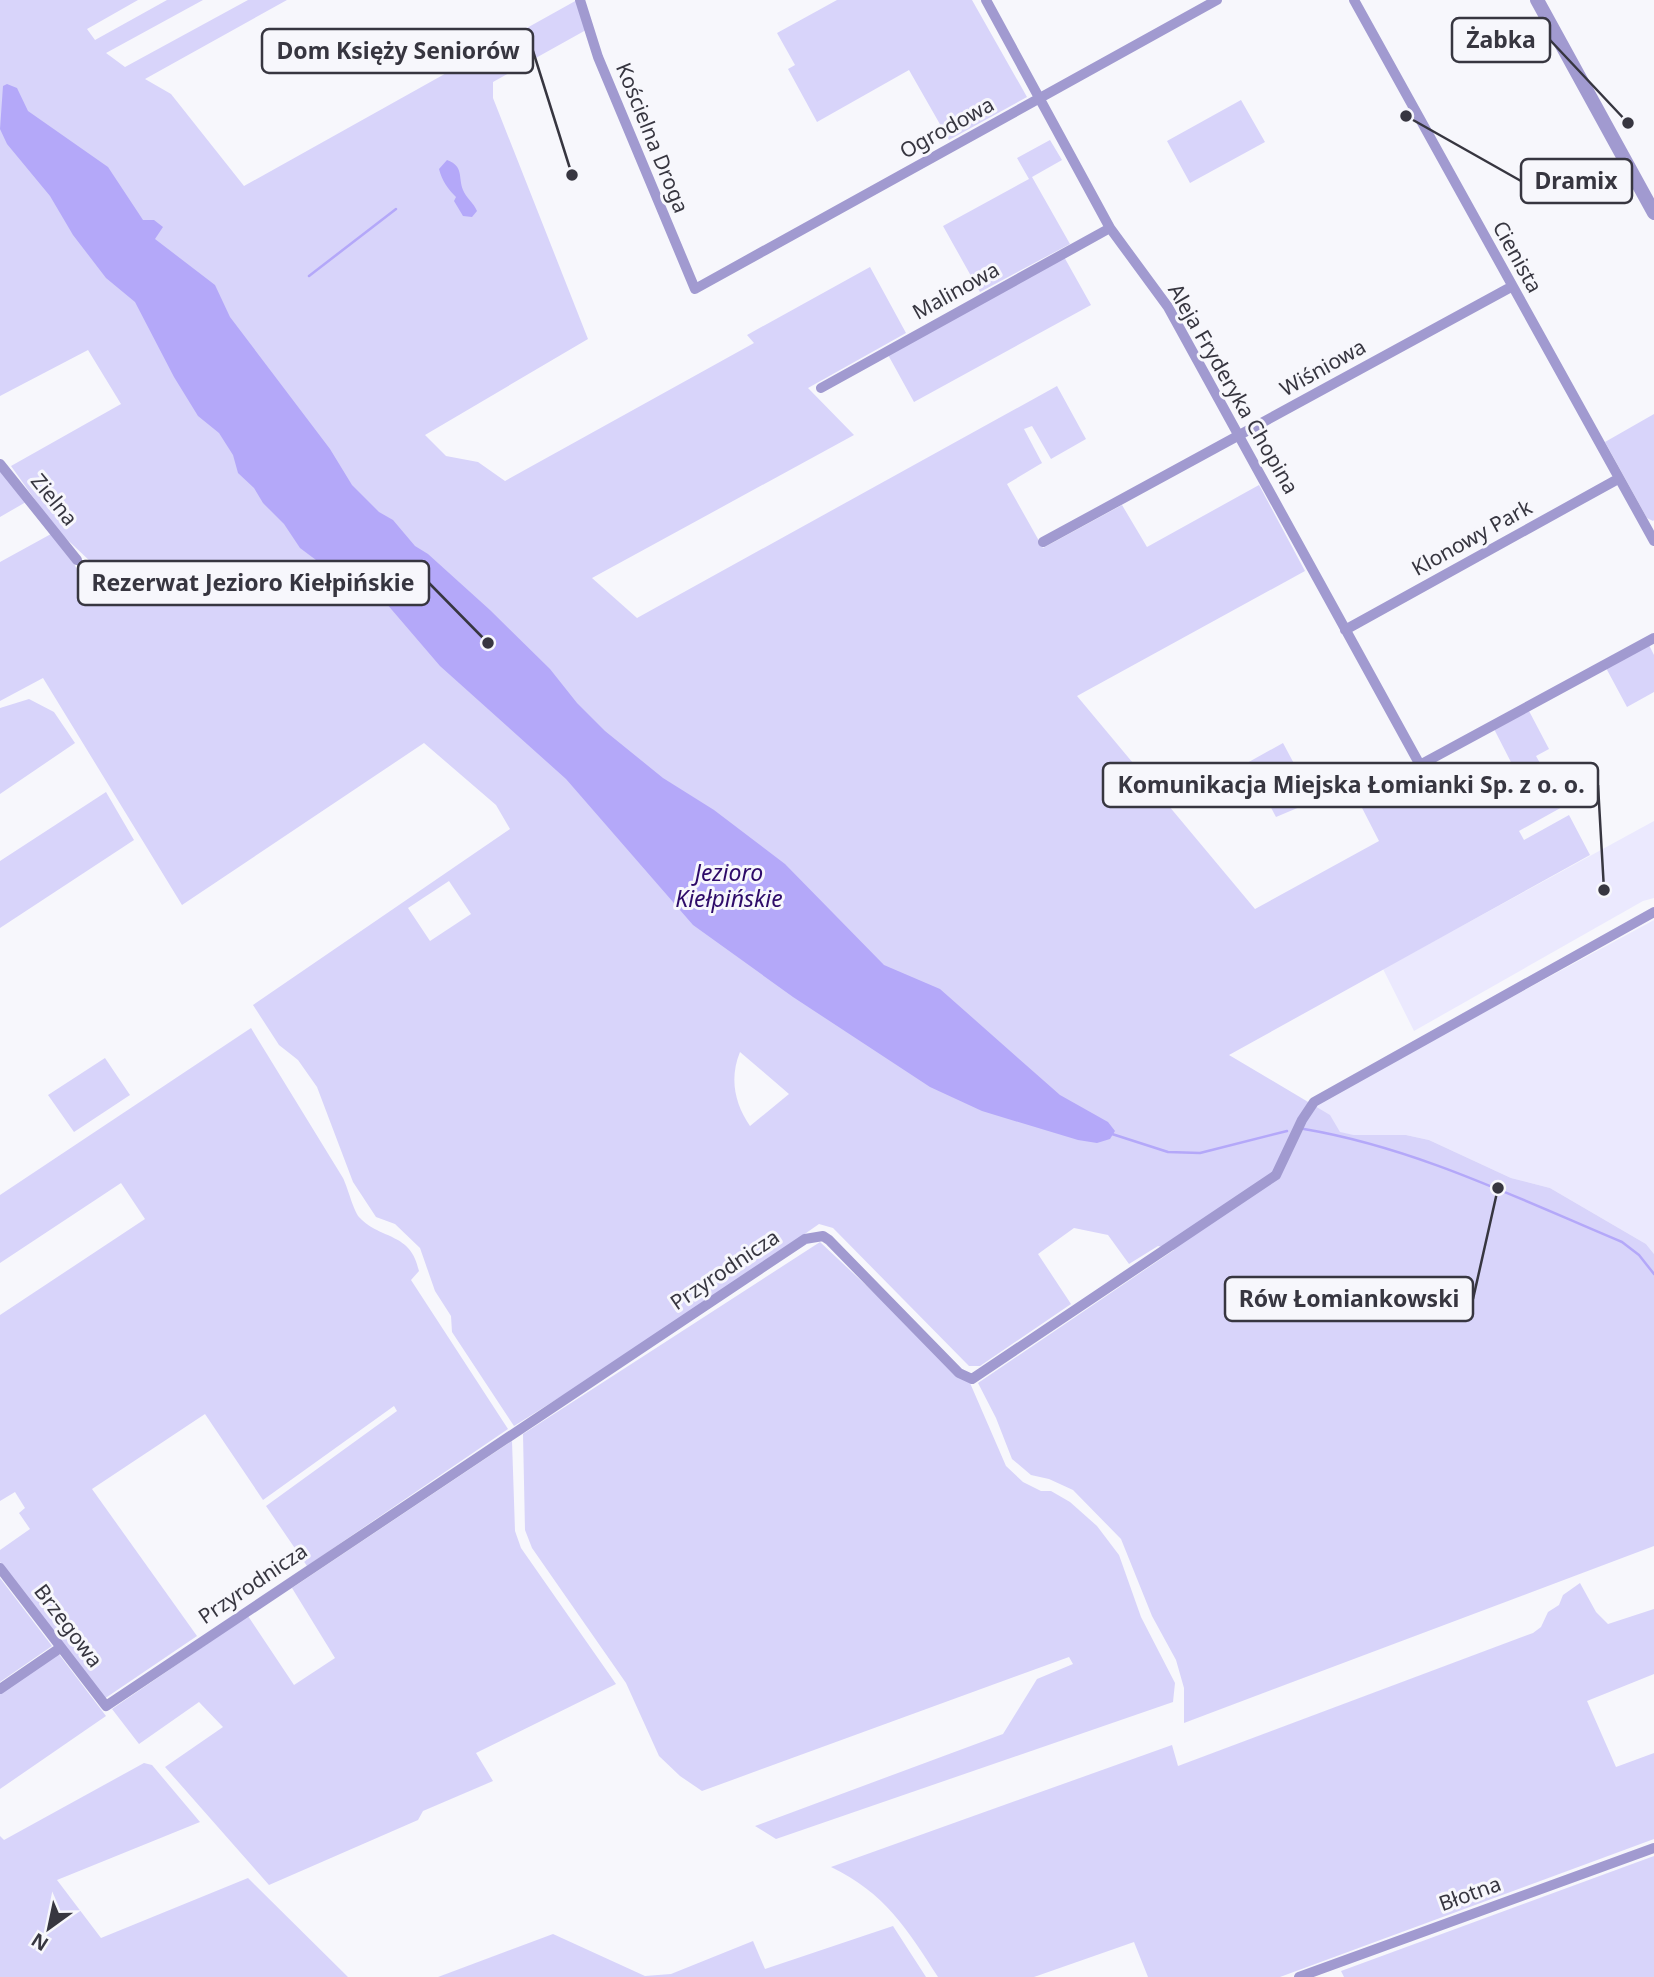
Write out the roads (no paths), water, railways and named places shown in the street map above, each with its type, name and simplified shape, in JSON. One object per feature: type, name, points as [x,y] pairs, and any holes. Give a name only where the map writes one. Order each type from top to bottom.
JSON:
[{"type":"street","name":"Kościelna Droga","points":[[580,0],[598,57],[687,276],[695,289]]},
{"type":"street","name":"Aleja Fryderyka Chopina","points":[[986,0],[1110,228],[1168,307],[1420,765],[1654,638]]},
{"type":"street","name":"Ogrodowa","points":[[695,289],[1217,0]]},
{"type":"street","name":"Cienista","points":[[1354,0],[1618,479],[1652,534]]},
{"type":"street","points":[[1537,0],[1654,213]]},
{"type":"street","name":"Malinowa","points":[[821,388],[1110,228]]},
{"type":"street","name":"Wiśniowa","points":[[1042,542],[1511,287]]},
{"type":"street","name":"Zielna","points":[[0,464],[77,560]]},
{"type":"street","name":"Klonowy Park","points":[[1345,630],[1618,479]]},
{"type":"street","name":"Przyrodnicza","points":[[106,1706],[805,1239],[822,1237],[829,1240],[959,1373],[972,1379],[1276,1175],[1302,1120],[1314,1102],[1654,912]]},
{"type":"street","name":"Brzegowa","points":[[0,1568],[106,1706]]},
{"type":"street","points":[[0,1689],[60,1648]]},
{"type":"street","name":"Błotna","points":[[1299,1977],[1654,1848]]},
{"type":"water","name":"Jezioro Kiełpińskie","points":[[7,84],[17,88],[28,111],[108,167],[143,220],[154,220],[163,227],[155,239],[215,285],[230,317],[330,449],[352,485],[379,512],[393,520],[415,546],[428,554],[490,610],[550,669],[577,703],[605,731],[663,778],[714,810],[785,864],[884,965],[940,989],[1060,1095],[1108,1122],[1115,1131],[1110,1139],[1097,1143],[1078,1140],[982,1111],[930,1087],[793,997],[693,925],[566,779],[440,666],[380,596],[343,573],[328,569],[300,548],[284,524],[238,473],[233,455],[219,433],[198,416],[174,377],[135,302],[106,278],[73,235],[50,196],[7,144],[0,129],[3,86]]},
{"type":"water","points":[[447,160],[456,165],[463,190],[477,211],[472,217],[463,216],[454,201],[456,197],[442,177],[439,169]]},
{"type":"waterway","points":[[309,276],[396,209]]},
{"type":"waterway","points":[[1304,1129],[1386,1148],[1505,1192],[1622,1242],[1639,1255],[1654,1274]]},
{"type":"waterway","points":[[1112,1134],[1168,1152],[1200,1153],[1287,1131]]},
{"type":"place","name":"Dramix","points":[[1406,116]]},
{"type":"place","name":"Żabka","points":[[1628,123]]},
{"type":"place","name":"Dom Księży Seniorów","points":[[572,175]]},
{"type":"place","name":"Rezerwat Jezioro Kiełpińskie","points":[[488,643]]},
{"type":"place","name":"Komunikacja Miejska Łomianki Sp. z o. o.","points":[[1604,890]]},
{"type":"place","name":"Rów Łomiankowski","points":[[1498,1188]]}]
